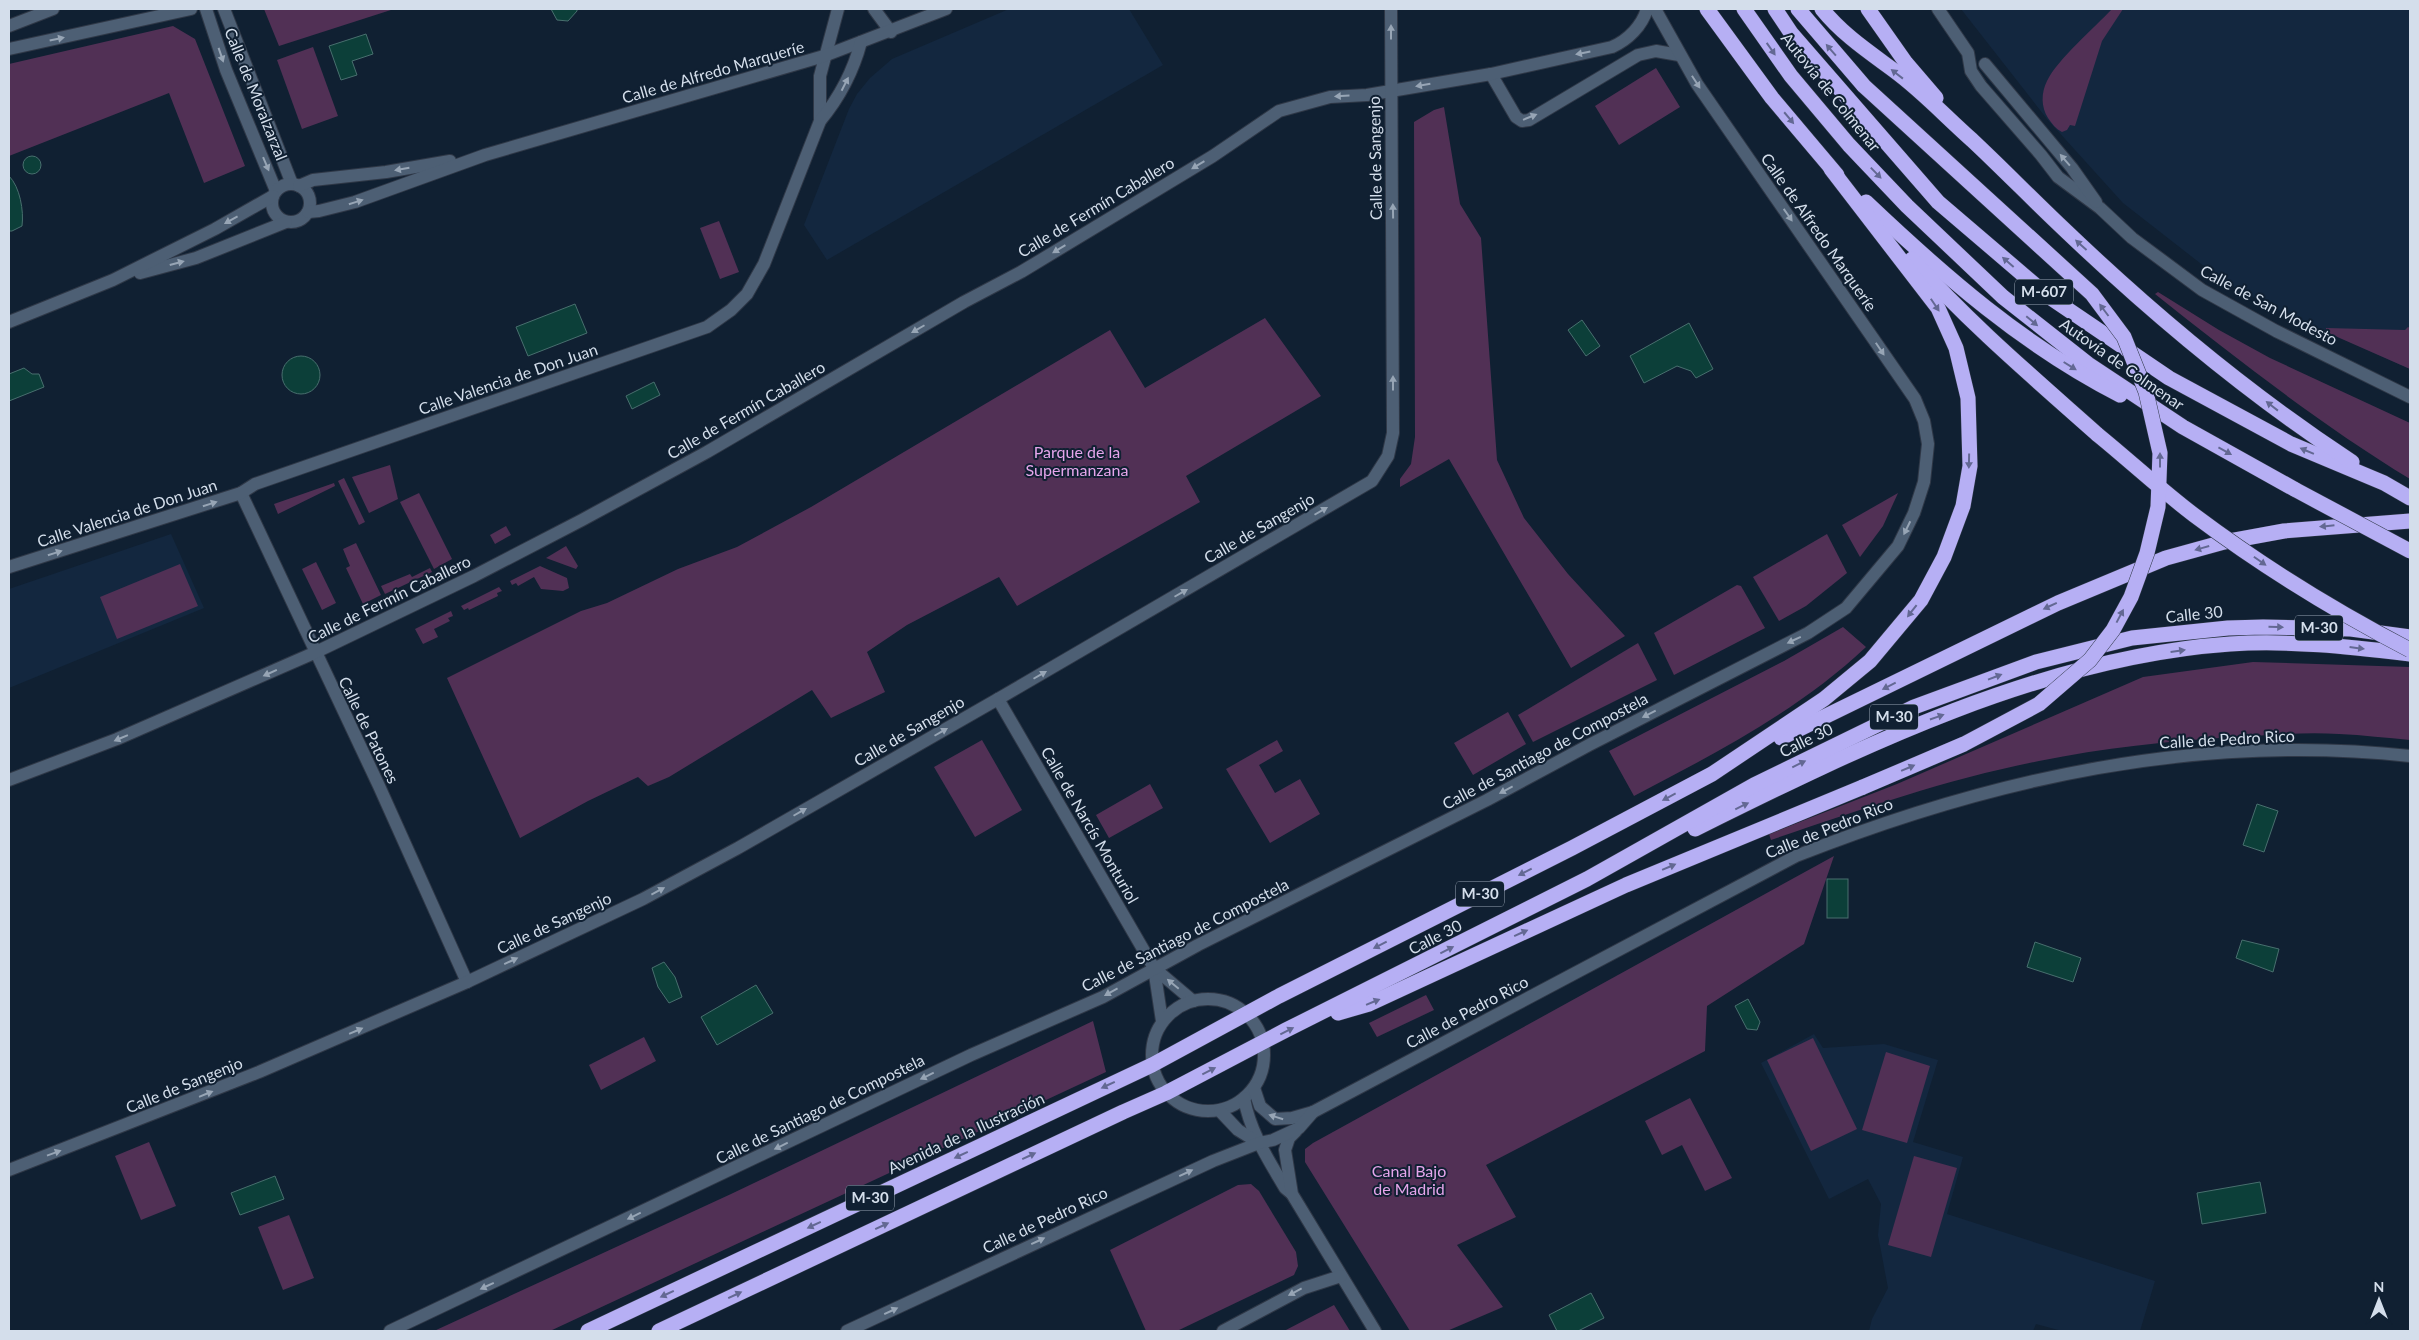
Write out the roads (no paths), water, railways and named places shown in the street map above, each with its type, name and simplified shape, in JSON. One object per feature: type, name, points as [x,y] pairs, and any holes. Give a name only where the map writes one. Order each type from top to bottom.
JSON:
[{"type":"highway","points":[[1707,9],[1772,98],[1831,169],[1938,308],[1956,348],[1968,398],[1970,466],[1962,506],[1944,557],[1921,600],[1870,661],[1824,699],[1712,774]]},
{"type":"highway","name":"Autovía de Colmenar","points":[[1744,9],[1791,76],[1849,145],[1914,212],[2003,297],[2040,328],[2088,364],[2183,427],[2410,551]]},
{"type":"highway","name":"Autovía de Colmenar","points":[[1775,9],[1791,33],[1938,202],[2048,296],[2169,378],[2291,444],[2384,483],[2410,498]]},
{"type":"highway","points":[[1310,1020],[1369,1004],[1626,885],[1964,744],[2039,704],[2090,660],[2113,630],[2130,597],[2147,553],[2158,507],[2160,454],[2146,392],[2124,336],[2092,294],[1864,86],[1798,9]]},
{"type":"highway","points":[[1822,9],[1835,24],[1865,51],[1897,73],[1973,141],[2068,234],[2190,342],[2302,430],[2384,483]]},
{"type":"highway","points":[[1868,9],[1906,63],[1973,141]]},
{"type":"highway","points":[[1831,169],[1939,270],[1991,313],[2042,349],[2098,384],[2183,427]]},
{"type":"highway","points":[[1831,169],[1938,288],[2098,435],[2194,515],[2280,575],[2350,619],[2410,650]]},
{"type":"highway","name":"Calle 30","points":[[1712,774],[1804,726],[2041,611],[2166,558],[2224,542],[2284,531],[2410,521]]},
{"type":"highway","name":"Calle 30","points":[[1264,1043],[1587,879],[1754,785],[1914,707],[2036,662],[2132,638],[2228,628],[2319,628],[2410,637]]},
{"type":"highway","points":[[1587,879],[1919,724],[2034,684],[2131,657],[2230,644],[2318,643],[2410,654]]},
{"type":"highway","name":"M-30","points":[[1248,1014],[1712,774]]},
{"type":"highway","name":"Avenida de la Ilustración","points":[[588,1331],[1152,1065],[1248,1014]]},
{"type":"highway","name":"M-30","points":[[659,1331],[1166,1093],[1264,1043]]},
{"type":"street","points":[[9,26],[54,9]]},
{"type":"street","points":[[9,49],[191,9]]},
{"type":"street","name":"Calle de Moralzarzal","points":[[206,9],[226,70],[275,194]]},
{"type":"street","name":"Calle de Moralzarzal","points":[[224,9],[295,185]]},
{"type":"street","points":[[820,121],[820,76],[838,9]]},
{"type":"street","points":[[874,9],[891,32]]},
{"type":"street","name":"Calle de Alfredo Marqueríe","points":[[308,212],[319,212],[355,202],[485,155],[824,56],[891,32],[946,9]]},
{"type":"street","name":"Calle de Sangenjo","points":[[9,1170],[259,1072],[467,982],[643,899],[747,843],[1372,481],[1388,456],[1393,433],[1391,9]]},
{"type":"street","name":"Calle de Fermín Caballero","points":[[9,780],[117,739],[314,653],[474,576],[707,452],[964,302],[1046,257],[1213,156],[1279,111],[1330,97],[1367,95],[1491,74],[1612,47],[1628,38],[1637,29],[1647,9]]},
{"type":"street","name":"Calle de Alfredo Marqueríe","points":[[1655,9],[1679,55],[1915,399],[1924,421],[1928,444],[1924,482]]},
{"type":"street","name":"Calle de San Modesto","points":[[1938,9],[1968,53],[1971,71],[1981,86],[2042,155],[2058,177],[2100,208],[2132,238],[2202,290],[2276,331],[2410,397]]},
{"type":"street","name":"Calle Valencia de Don Juan","points":[[9,567],[241,494],[255,484],[707,327],[731,310],[747,294],[764,264],[820,121],[836,102],[855,65],[861,42]]},
{"type":"street","points":[[1612,47],[1619,52],[1624,63]]},
{"type":"street","points":[[1491,74],[1516,117],[1522,121],[1529,120],[1638,55],[1656,51],[1679,55]]},
{"type":"street","name":"Calle de San Modesto","points":[[1985,64],[2072,168],[2100,208]]},
{"type":"street","name":"Calle de Alfredo Marqueríe","points":[[295,185],[313,180],[386,172],[485,155]]},
{"type":"street","points":[[9,322],[113,280],[214,229],[275,194],[286,184],[295,185],[307,193],[310,199],[308,212],[299,221],[286,222],[196,258],[113,280]]},
{"type":"street","points":[[275,194],[273,208],[275,214],[286,222]]},
{"type":"street","name":"Calle de Santiago de Compostela","points":[[390,1331],[971,1055],[1103,997],[1154,968],[1478,804],[1808,633],[1846,608],[1898,546],[1914,513],[1924,482]]},
{"type":"street","name":"Calle de Patones","points":[[241,494],[314,653],[383,795],[467,982]]},
{"type":"street","name":"Calle de Narcís Monturiol","points":[[998,699],[1154,968],[1193,1001]]},
{"type":"street","name":"Calle de Pedro Rico","points":[[1254,1088],[1260,1106],[1275,1119],[1292,1118],[1313,1112],[1788,860],[1872,826],[1975,794],[2050,776],[2117,764],[2239,752],[2360,751],[2410,756]]},
{"type":"street","name":"Calle de Narcís Monturiol","points":[[1154,968],[1162,1021]]},
{"type":"street","points":[[1212,999],[1231,1003],[1248,1014],[1258,1027],[1264,1043],[1265,1060],[1254,1088],[1244,1098],[1220,1111],[1200,1112],[1181,1106],[1166,1093],[1156,1079],[1152,1065],[1152,1047],[1162,1021],[1176,1010],[1193,1001],[1212,999]]},
{"type":"street","points":[[1244,1098],[1248,1119],[1258,1143],[1285,1188],[1292,1194],[1375,1331]]},
{"type":"street","points":[[1220,1111],[1238,1130],[1258,1143]]},
{"type":"street","name":"Calle de Pedro Rico","points":[[847,1331],[1212,1161],[1258,1143],[1273,1140],[1299,1128],[1313,1112]]},
{"type":"street","points":[[1292,1194],[1285,1150],[1289,1138],[1299,1128]]},
{"type":"street","points":[[1223,1331],[1304,1288],[1341,1276]]},
{"type":"park label","name":"Parque de la Supermanzana","points":[[1077,461]]},
{"type":"park label","name":"Canal Bajo de Madrid","points":[[1409,1180]]}]
